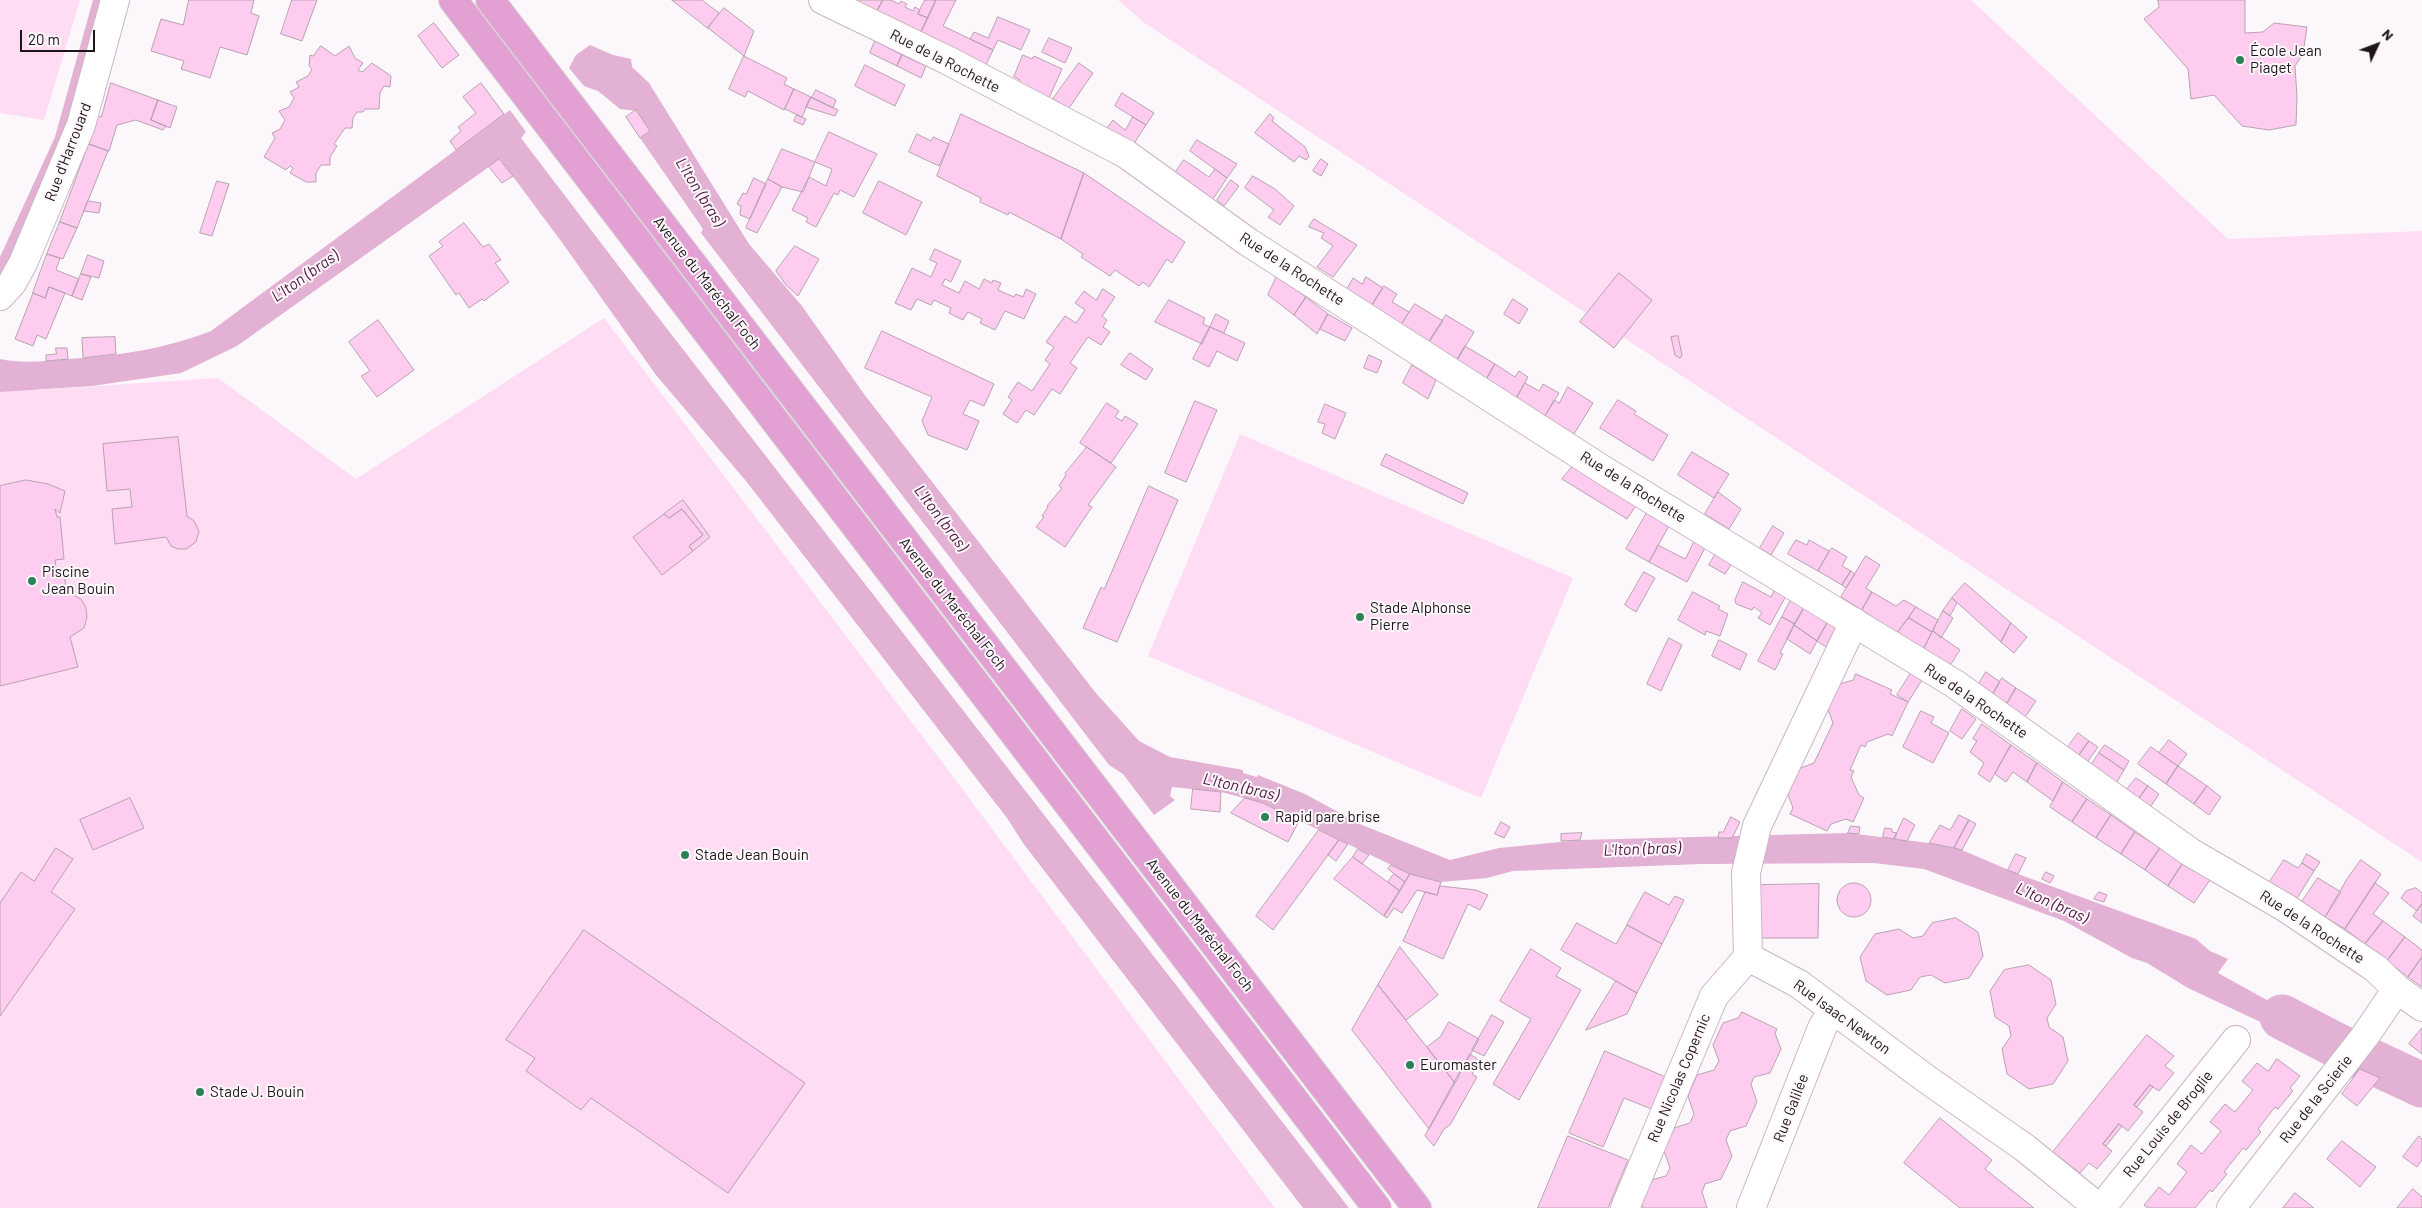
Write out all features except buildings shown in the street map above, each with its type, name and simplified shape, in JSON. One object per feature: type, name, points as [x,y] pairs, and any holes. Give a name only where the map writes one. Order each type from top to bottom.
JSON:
[{"type":"main road","name":"Avenue du Maréchal Foch","points":[[453,0],[1377,1208]]},
{"type":"main road","name":"Avenue du Maréchal Foch","points":[[490,0],[1417,1208]]},
{"type":"street","name":"Rue d'Harrouard","points":[[0,296],[12,283],[23,262],[80,125],[116,0]]},
{"type":"street","name":"Rue de la Rochette","points":[[823,0],[947,60],[1126,154],[1248,242],[1608,473],[1955,684],[2190,852],[2286,908],[2375,968],[2422,1007]]},
{"type":"street","points":[[1748,957],[1746,873],[1757,826],[1854,622]]},
{"type":"street","name":"Rue Isaac Newton","points":[[1748,957],[1799,984],[1925,1078],[2026,1148],[2100,1208]]},
{"type":"street","name":"Rue Nicolas Copernic","points":[[1625,1208],[1714,996],[1748,957]]},
{"type":"street","name":"Rue de la Scierie","points":[[2231,1208],[2365,1036],[2397,988]]},
{"type":"street","name":"Rue Galilée","points":[[1751,1208],[1822,1028],[1833,1010]]},
{"type":"street","name":"Rue Louis de Broglie","points":[[2100,1208],[2236,1040]]},
{"type":"shaded area","points":[[0,0],[80,0],[44,120],[0,113]]},
{"type":"shaded area","points":[[1118,0],[1971,0],[2228,239],[2422,231],[2422,862],[1146,24]]},
{"type":"shaded area","points":[[604,318],[948,770],[1275,1208],[0,1208],[0,388],[38,390],[218,378],[356,479]]},
{"type":"shaded area","name":"Stade Alphonse Pierre","points":[[1240,434],[1573,578],[1481,798],[1148,656]]},
{"type":"water","points":[[93,0],[101,0],[63,140],[43,192],[0,280],[0,257],[55,137]]},
{"type":"water","points":[[590,45],[613,55],[631,59],[632,67],[649,83],[749,244],[802,306],[864,394],[1095,692],[1139,741],[1170,757],[1243,770],[1243,773],[1257,777],[1258,775],[1305,794],[1362,825],[1450,860],[1499,848],[1580,840],[1848,833],[1929,843],[1962,850],[2018,874],[2196,939],[2210,951],[2228,959],[2218,973],[2301,1019],[2308,1013],[2343,1037],[2329,1054],[2188,988],[2147,963],[2132,958],[2064,921],[1924,869],[1874,863],[1701,864],[1513,871],[1487,878],[1441,882],[1410,874],[1263,803],[1221,792],[1172,787],[1170,796],[1175,800],[1154,815],[1123,774],[1109,765],[701,233],[703,229],[640,138],[650,131],[636,111],[620,109],[598,91],[584,86],[569,68],[576,55]]},
{"type":"water","points":[[510,110],[526,132],[521,138],[630,281],[1349,1208],[1303,1208],[1023,843],[1007,818],[746,481],[656,375],[500,159],[237,346],[181,373],[92,386],[0,392],[0,359],[34,362],[124,353],[175,343],[211,331]]},
{"type":"water","points":[[2376,1052],[2422,1072],[2422,1096],[2360,1069]]},
{"type":"waterway","name":"L'Iton (bras)","points":[[2282,1017],[2336,1045],[2422,1085]]},
{"type":"place","name":"École Jean Piaget","points":[[2240,60]]},
{"type":"place","name":"Piscine Jean Bouin","points":[[32,581]]},
{"type":"place","name":"Stade Alphonse Pierre","points":[[1360,617]]},
{"type":"place","name":"Rapid pare brise","points":[[1265,817]]},
{"type":"place","name":"Stade Jean Bouin","points":[[685,855]]},
{"type":"place","name":"Euromaster","points":[[1410,1065]]},
{"type":"place","name":"Stade J. Bouin","points":[[200,1092]]}]
